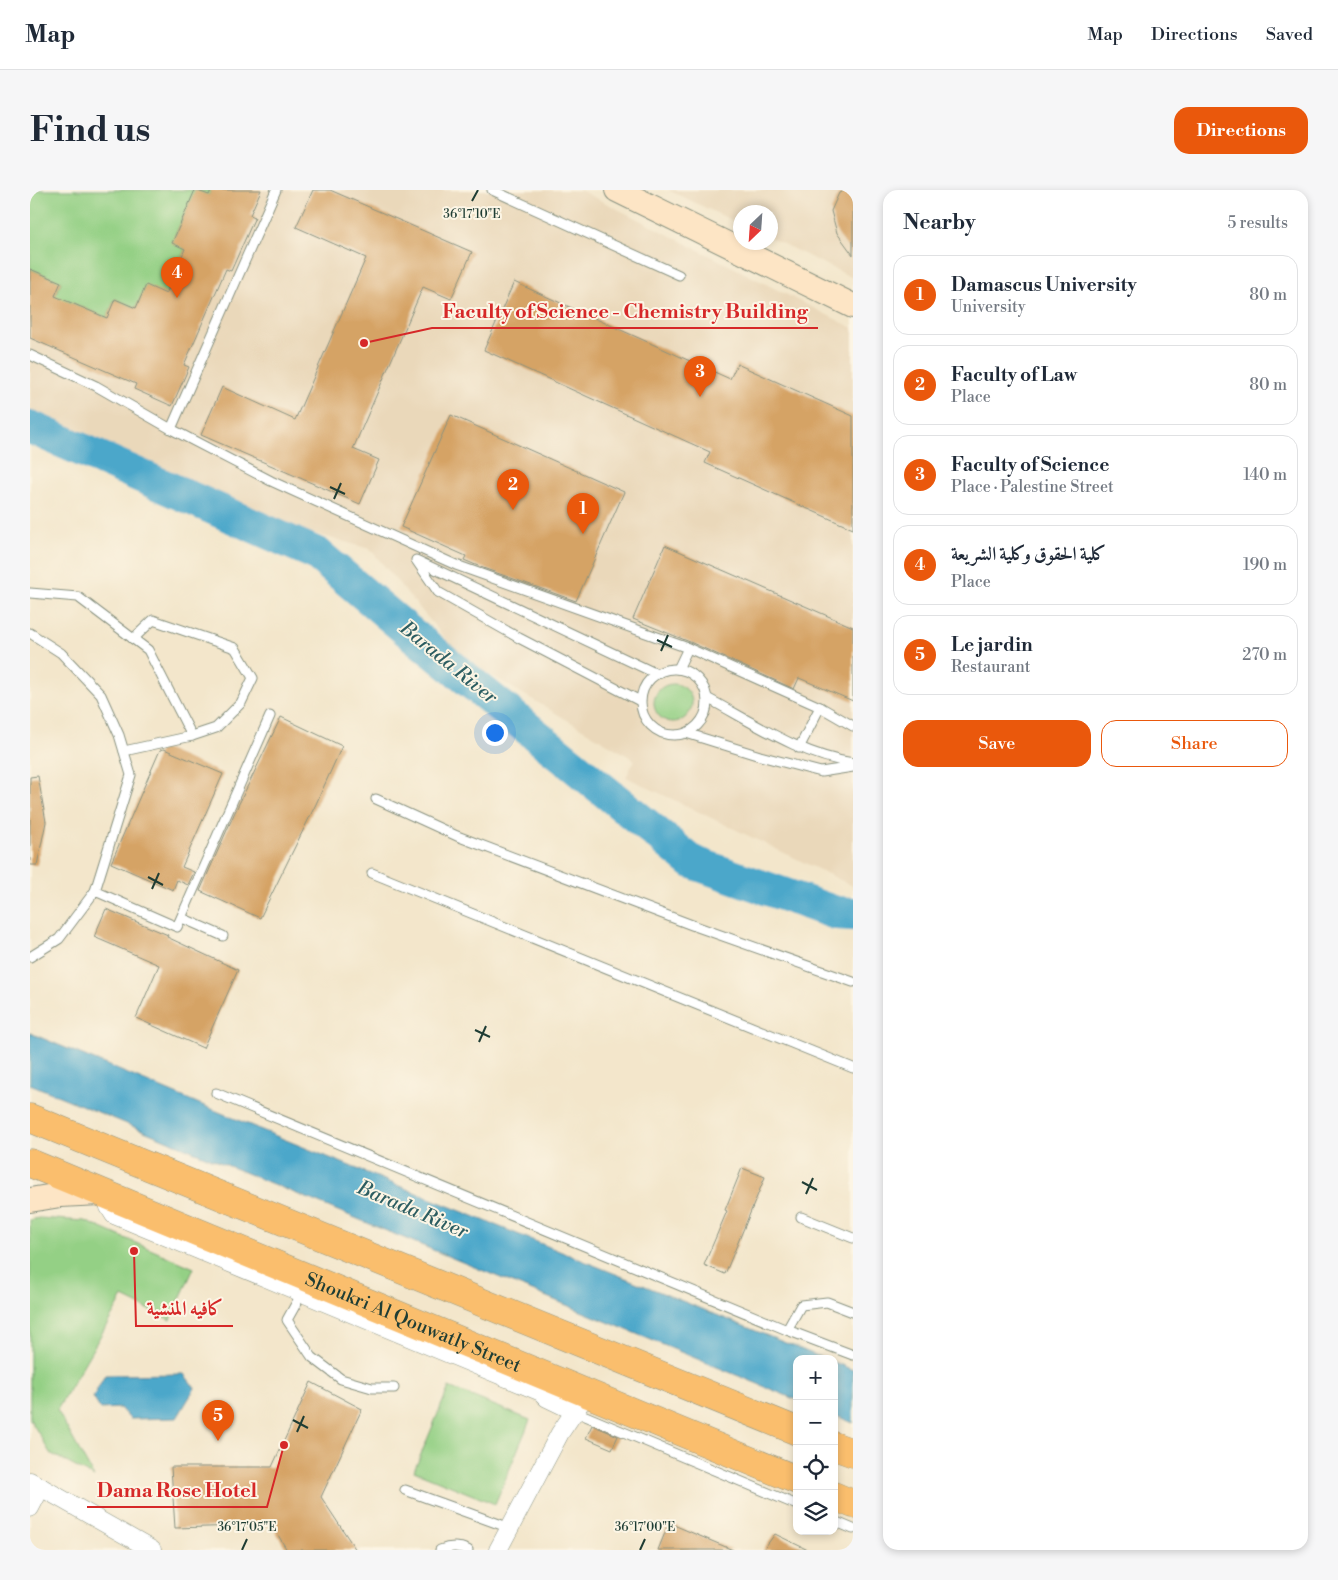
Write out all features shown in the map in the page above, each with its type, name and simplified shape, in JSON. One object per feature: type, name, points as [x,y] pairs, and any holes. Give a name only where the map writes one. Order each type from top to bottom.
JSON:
[{"type":"highway","points":[[30,1118],[793,1428]]},
{"type":"highway","name":"Shoukri Al Qouwatly Street","points":[[30,1163],[105,1193],[581,1402],[793,1479]]},
{"type":"highway","points":[[838,1448],[853,1454]]},
{"type":"highway","points":[[838,1498],[853,1504]]},
{"type":"street","points":[[623,191],[853,306]]},
{"type":"street","points":[[30,1200],[60,1195],[105,1193],[114,1215],[541,1392],[547,1398],[581,1402],[560,1433],[498,1550]]},
{"type":"street","points":[[30,1508],[35,1484],[152,1550]]},
{"type":"lane","points":[[171,428],[276,190]]},
{"type":"lane","points":[[492,190],[679,275]]},
{"type":"lane","points":[[30,355],[96,386],[271,481],[456,565],[688,648],[820,707],[853,726]]},
{"type":"lane","points":[[640,701],[519,638],[438,592],[416,560],[657,674]]},
{"type":"lane","points":[[30,593],[78,597],[148,650],[192,736]]},
{"type":"lane","points":[[124,751],[192,736],[216,728],[241,703],[253,678],[235,648],[154,620],[133,639]]},
{"type":"lane","points":[[30,633],[61,653],[101,694],[119,734],[131,775],[95,891],[58,939],[30,958]]},
{"type":"lane","points":[[678,669],[688,648]]},
{"type":"lane","points":[[678,669],[689,672],[698,679],[704,688],[707,698],[707,709],[703,720],[696,728],[676,736],[654,730],[642,712],[640,701],[648,681],[657,674],[667,670],[678,669]]},
{"type":"lane","points":[[707,698],[800,748],[853,765]]},
{"type":"lane","points":[[800,748],[820,707]]},
{"type":"lane","points":[[95,891],[177,927],[270,716]]},
{"type":"lane","points":[[686,733],[760,756],[821,772],[853,765]]},
{"type":"lane","points":[[376,799],[457,836],[692,925],[853,982]]},
{"type":"lane","points":[[372,873],[853,1068]]},
{"type":"lane","points":[[182,918],[223,936]]},
{"type":"lane","points":[[216,1093],[787,1330],[853,1355]]},
{"type":"lane","points":[[801,1217],[853,1238]]},
{"type":"lane","points":[[302,1293],[288,1320],[312,1357],[341,1379],[372,1388],[394,1388]]},
{"type":"lane","points":[[787,1330],[801,1305],[827,1302],[853,1312]]},
{"type":"lane","points":[[581,1402],[793,1503]]},
{"type":"lane","points":[[405,1490],[510,1528]]},
{"type":"lane","points":[[838,1523],[853,1529]]},
{"type":"lane","points":[[440,1550],[460,1546],[468,1550]]},
{"type":"shaded area","points":[[30,190],[580,190],[853,328],[853,886],[626,777],[635,760],[486,672],[449,643],[370,549],[258,518],[30,421]]},
{"type":"shaded area","points":[[668,190],[853,190],[853,278],[778,241],[778,205],[733,205],[733,221]]},
{"type":"green space","points":[[30,190],[211,190],[209,195],[195,191],[172,242],[185,249],[166,294],[146,286],[136,308],[115,299],[107,318],[55,296],[61,282],[30,269]]},
{"type":"green space","points":[[673,684],[686,690],[692,703],[686,716],[673,722],[660,716],[654,703],[660,690]]},
{"type":"green space","points":[[39,1218],[85,1221],[194,1268],[170,1320],[123,1297],[57,1410],[94,1477],[50,1453],[30,1419],[30,1220]]},
{"type":"green space","points":[[449,1387],[530,1420],[495,1504],[414,1471]]},
{"type":"water","points":[[30,1033],[281,1138],[815,1355],[793,1355],[793,1398],[30,1084]]},
{"type":"water","points":[[838,1364],[853,1370],[853,1423],[838,1417]]},
{"type":"water","points":[[184,1374],[195,1388],[177,1418],[130,1419],[120,1408],[100,1409],[93,1397],[105,1375]]},
{"type":"building","points":[[195,190],[209,195],[211,190],[261,190],[250,215],[255,217],[231,271],[226,269],[184,365],[189,367],[172,406],[134,389],[136,384],[30,338],[30,269],[61,282],[55,296],[107,318],[115,299],[136,308],[146,285],[166,294],[185,249],[172,243]]},
{"type":"building","points":[[313,190],[330,190],[472,252],[451,299],[423,287],[353,449],[379,460],[360,504],[201,435],[222,387],[295,420],[366,258],[296,227]]},
{"type":"building","points":[[845,190],[853,193],[853,255],[837,233],[831,211],[839,193]]},
{"type":"building","points":[[514,282],[730,379],[737,364],[853,416],[853,529],[705,463],[710,452],[484,350]]},
{"type":"building","points":[[451,415],[624,492],[576,601],[464,560],[466,556],[401,527]]},
{"type":"building","points":[[665,545],[853,627],[853,701],[799,678],[794,689],[690,642],[633,619]]},
{"type":"building","points":[[281,717],[342,746],[260,918],[200,891],[235,812]]},
{"type":"building","points":[[164,749],[223,774],[182,867],[194,872],[188,885],[177,880],[173,890],[111,863],[160,750]]},
{"type":"building","points":[[38,776],[46,822],[37,865],[30,865],[30,777]]},
{"type":"building","points":[[106,909],[168,935],[167,937],[238,970],[203,1048],[136,1018],[159,965],[94,937]]},
{"type":"building","points":[[742,1168],[765,1177],[725,1274],[704,1265],[727,1211],[725,1210]]},
{"type":"building","points":[[311,1382],[362,1409],[321,1497],[356,1550],[287,1550],[272,1525],[175,1528],[171,1467],[272,1467]]},
{"type":"building","points":[[592,1425],[618,1436],[612,1449],[586,1438]]},
{"type":"building","points":[[669,1523],[733,1550],[658,1550]]},
{"type":"building","points":[[775,1534],[808,1550],[763,1550]]},
{"type":"waterway","name":"Barada River","points":[[30,427],[317,554],[408,631],[692,862],[836,913],[853,914]]},
{"type":"place","name":"كلية الحقوق وكلية الشريعة","points":[[177,298]]},
{"type":"place","name":"Faculty of Science - Chemistry Building","points":[[364,343]]},
{"type":"place","name":"Faculty of Science","points":[[700,397]]},
{"type":"place","name":"Faculty of Law","points":[[513,510]]},
{"type":"place","name":"Damascus University","points":[[583,534]]},
{"type":"place","name":"كافيه المنشية","points":[[134,1251]]},
{"type":"place","name":"Le jardin","points":[[218,1441]]},
{"type":"place","name":"Dama Rose Hotel","points":[[284,1445]]}]
